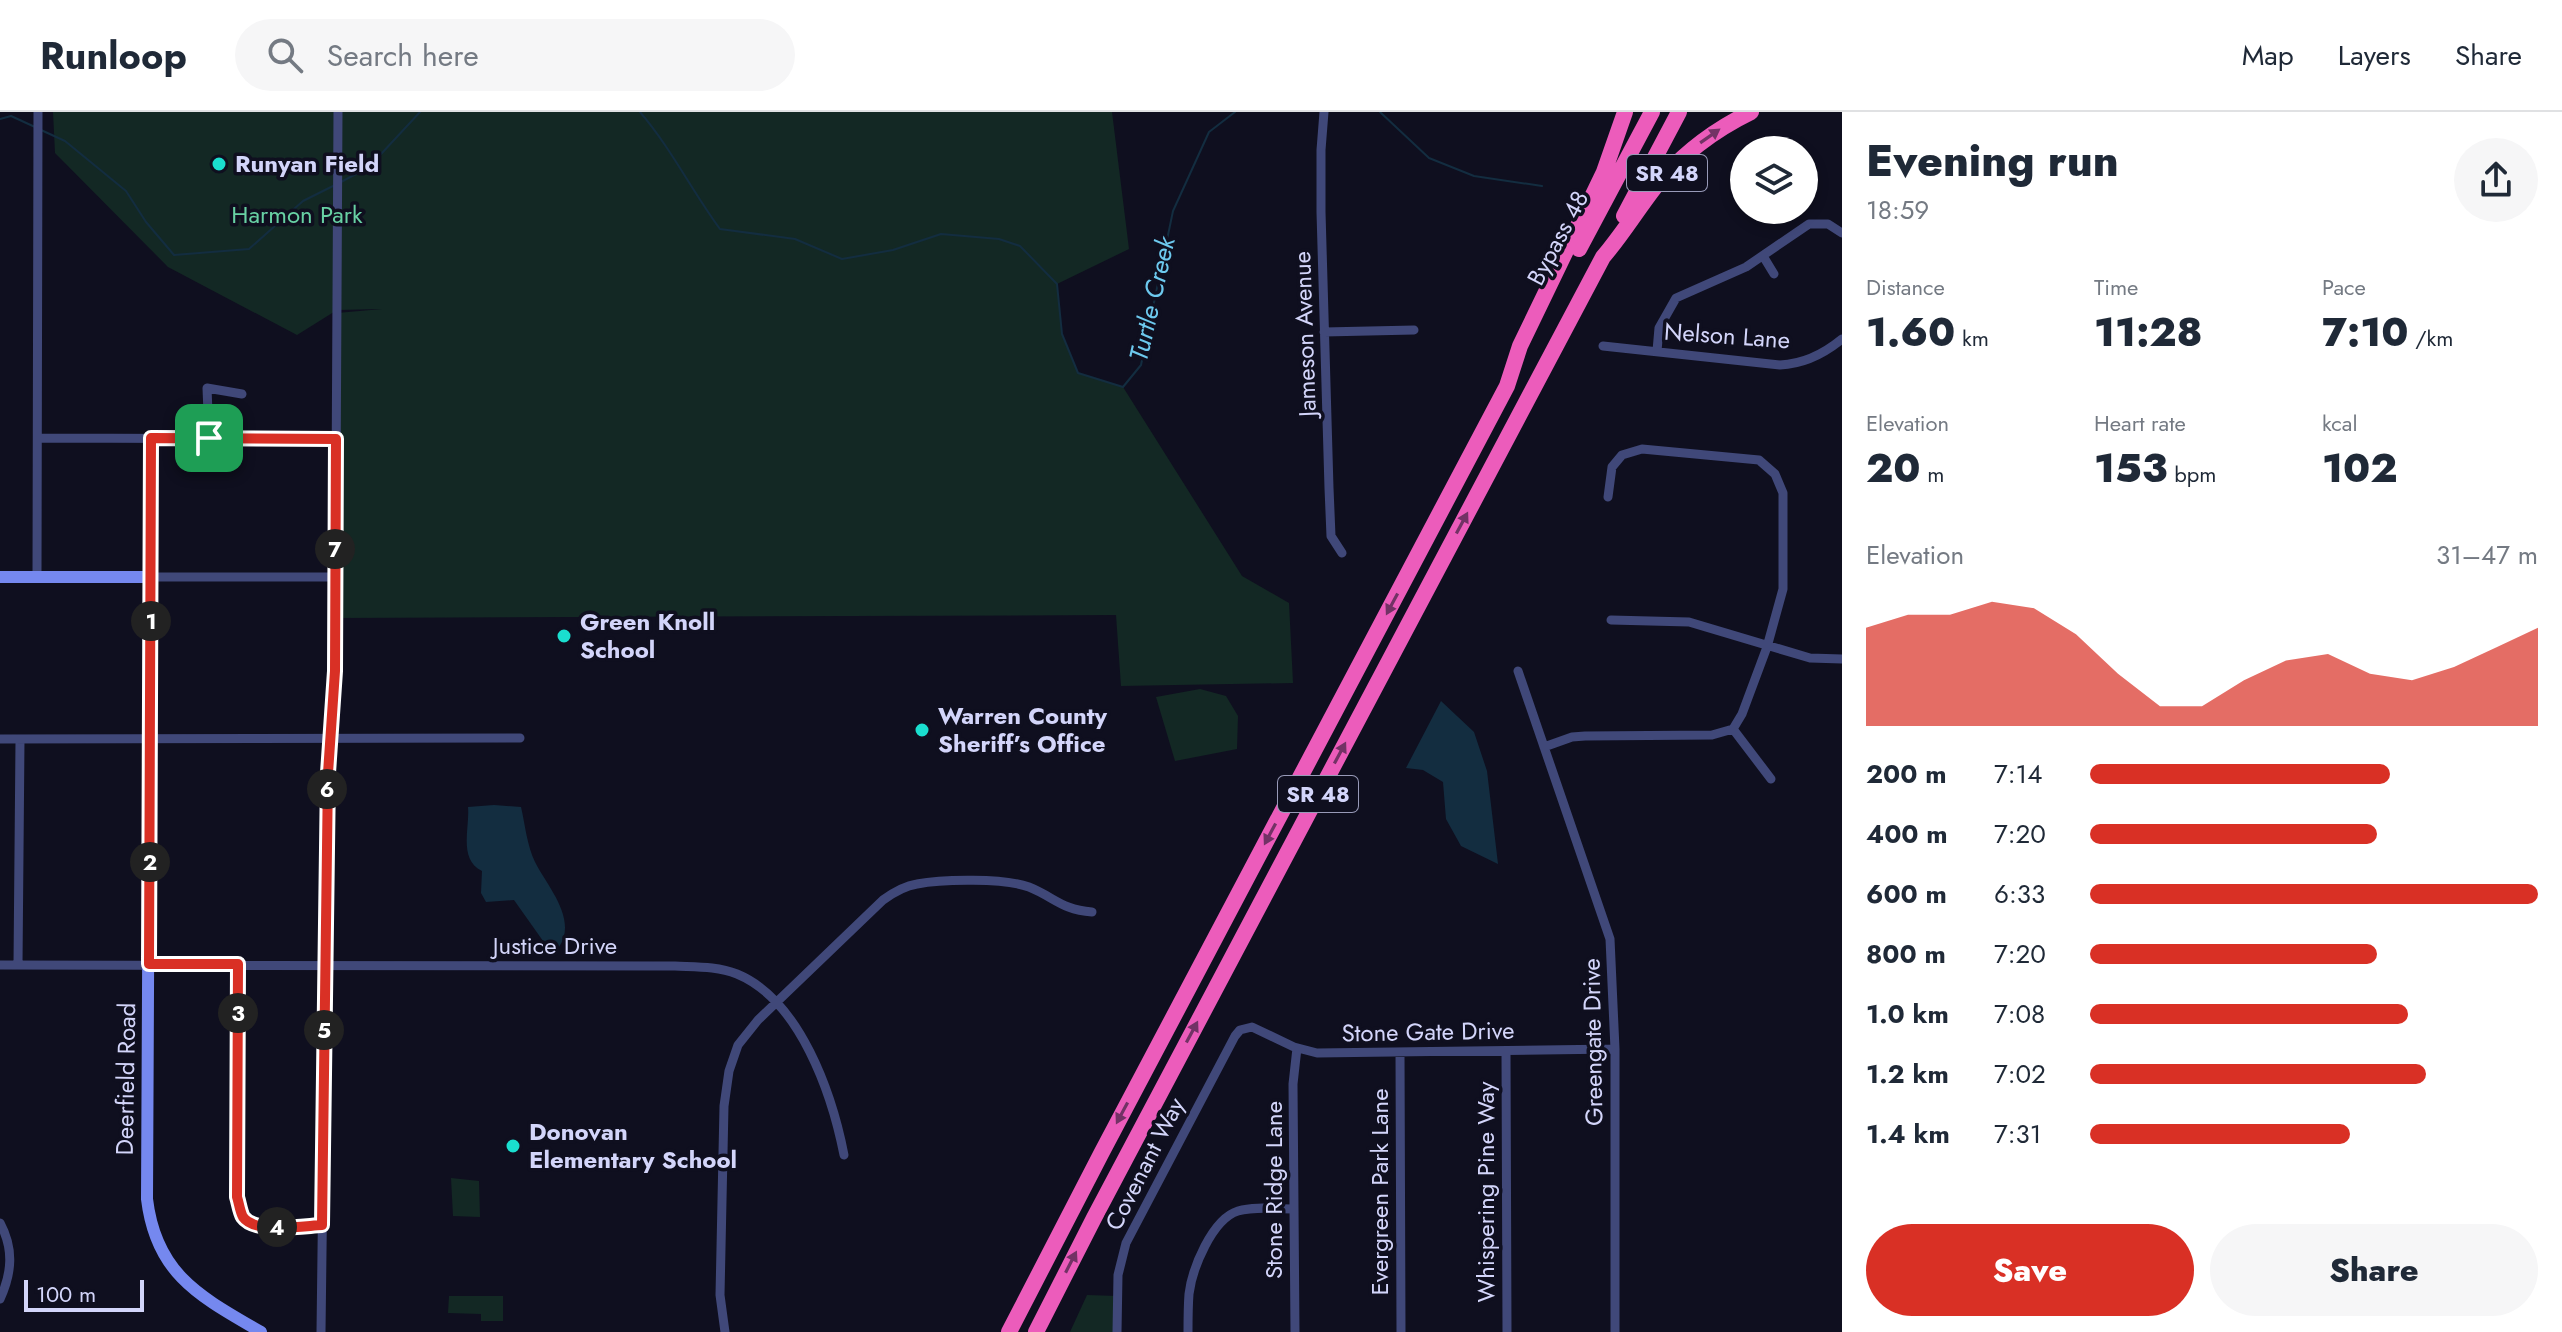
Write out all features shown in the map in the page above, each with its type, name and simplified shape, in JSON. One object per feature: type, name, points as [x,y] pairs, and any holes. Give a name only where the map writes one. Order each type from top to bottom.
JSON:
[{"type":"highway","name":"SR 48","points":[[1009,1332],[1507,386],[1520,346],[1604,172],[1625,112]]},
{"type":"highway","name":"Bypass 48","points":[[1507,386],[1652,112]]},
{"type":"highway","name":"Bypass 48","points":[[1603,257],[1679,112]]},
{"type":"highway","name":"SR 48","points":[[1036,1332],[1603,257],[1653,189],[1675,165],[1704,140],[1751,112]]},
{"type":"street","points":[[37,577],[38,112]]},
{"type":"street","points":[[321,1332],[328,773],[335,671],[338,112]]},
{"type":"street","name":"Jameson Avenue","points":[[1324,112],[1321,150],[1324,332],[1331,536],[1342,553]]},
{"type":"street","points":[[1657,351],[1659,328],[1676,298],[1746,267],[1809,224],[1828,224],[1842,233]]},
{"type":"street","points":[[1763,256],[1774,274]]},
{"type":"street","points":[[1324,332],[1414,330]]},
{"type":"street","name":"Nelson Lane","points":[[1603,346],[1780,365],[1792,364],[1826,351],[1842,339]]},
{"type":"street","points":[[209,438],[207,388],[242,394]]},
{"type":"street","points":[[39,438],[336,439]]},
{"type":"street","name":"Deerfield Road","points":[[151,438],[147,1199],[153,1231],[170,1266],[190,1288],[261,1332]]},
{"type":"street","points":[[1544,747],[1572,737],[1712,735],[1733,729],[1742,714],[1767,647],[1783,589],[1783,493],[1775,474],[1759,460],[1642,449],[1622,455],[1612,467],[1608,497]]},
{"type":"street","points":[[0,577],[335,577]]},
{"type":"street","points":[[1611,620],[1689,622],[1810,658],[1842,659]]},
{"type":"street","name":"Greengate Drive","points":[[1518,671],[1610,939],[1615,1049],[1615,1332]]},
{"type":"street","points":[[1733,729],[1771,779]]},
{"type":"street","points":[[0,739],[520,738]]},
{"type":"street","points":[[18,965],[20,740]]},
{"type":"street","points":[[725,1332],[720,1295],[724,1106],[729,1071],[738,1045],[758,1020],[883,900],[904,887],[958,881],[1019,884],[1042,893],[1062,906],[1092,912]]},
{"type":"street","points":[[238,964],[237,1197],[243,1217],[266,1228],[322,1225]]},
{"type":"street","name":"Justice Drive","points":[[0,965],[706,967],[724,970],[747,979],[776,1001],[795,1026],[836,1122],[844,1155]]},
{"type":"street","name":"Stone Gate Drive","points":[[1246,1028],[1257,1029],[1297,1048],[1317,1053],[1615,1049]]},
{"type":"street","name":"Covenant Way","points":[[1117,1332],[1118,1275],[1126,1243],[1235,1036],[1246,1028]]},
{"type":"street","name":"Stone Ridge Lane","points":[[1295,1332],[1293,1084],[1297,1048]]},
{"type":"street","name":"Evergreen Park Lane","points":[[1400,1052],[1401,1332]]},
{"type":"street","name":"Whispering Pine Way","points":[[1506,1052],[1507,1332]]},
{"type":"street","points":[[1188,1332],[1191,1283],[1219,1223],[1245,1210],[1294,1209]]},
{"type":"street","points":[[0,1223],[7,1237],[10,1255],[7,1282],[0,1299]]},
{"type":"green space","name":"Harmon Park","points":[[53,112],[1112,112],[1129,249],[1057,284],[1062,334],[1078,373],[1123,387],[1242,576],[1289,603],[1293,683],[1121,686],[1116,615],[335,618],[337,313],[382,309],[337,310],[297,335],[168,267],[55,153]]},
{"type":"green space","points":[[1200,689],[1226,696],[1238,716],[1237,749],[1175,761],[1156,697]]},
{"type":"green space","points":[[451,1178],[479,1181],[480,1217],[453,1216]]},
{"type":"green space","points":[[1087,1295],[1117,1296],[1117,1332],[1070,1332]]},
{"type":"green space","points":[[449,1296],[503,1296],[503,1321],[481,1321],[481,1314],[448,1313]]},
{"type":"water","points":[[1441,701],[1474,732],[1487,771],[1498,864],[1461,846],[1446,819],[1443,782],[1423,770],[1406,768]]},
{"type":"water","points":[[468,807],[521,807],[532,856],[563,914],[564,936],[559,947],[548,948],[514,900],[486,902],[481,893],[482,871],[470,859],[468,851]]},
{"type":"waterway","name":"Turtle Creek","points":[[341,182],[369,167],[420,112]]},
{"type":"waterway","name":"Turtle Creek","points":[[640,112],[720,229],[795,239],[842,259],[893,250],[941,234],[999,239],[1020,246],[1057,284],[1062,334],[1078,373],[1123,387],[1141,365],[1173,211],[1209,132],[1235,112]]},
{"type":"waterway","name":"Turtle Creek","points":[[1380,112],[1429,158],[1474,176],[1542,186]]},
{"type":"waterway","name":"Turtle Creek","points":[[0,119],[11,116],[35,127]]},
{"type":"waterway","name":"Turtle Creek","points":[[41,130],[65,141],[126,191],[146,222],[174,255],[249,249],[303,201],[335,185]]},
{"type":"place","name":"Runyan Field","points":[[219,164]]},
{"type":"place","name":"Green Knoll School","points":[[564,636]]},
{"type":"place","name":"Warren County Sheriff’s Office","points":[[922,730]]},
{"type":"place","name":"Donovan Elementary School","points":[[513,1146]]},
{"type":"route","points":[[151,438],[209,438],[336,439],[335,671],[328,773],[322,1225],[266,1228],[243,1217],[237,1197],[238,964],[149,964],[151,438]]}]
